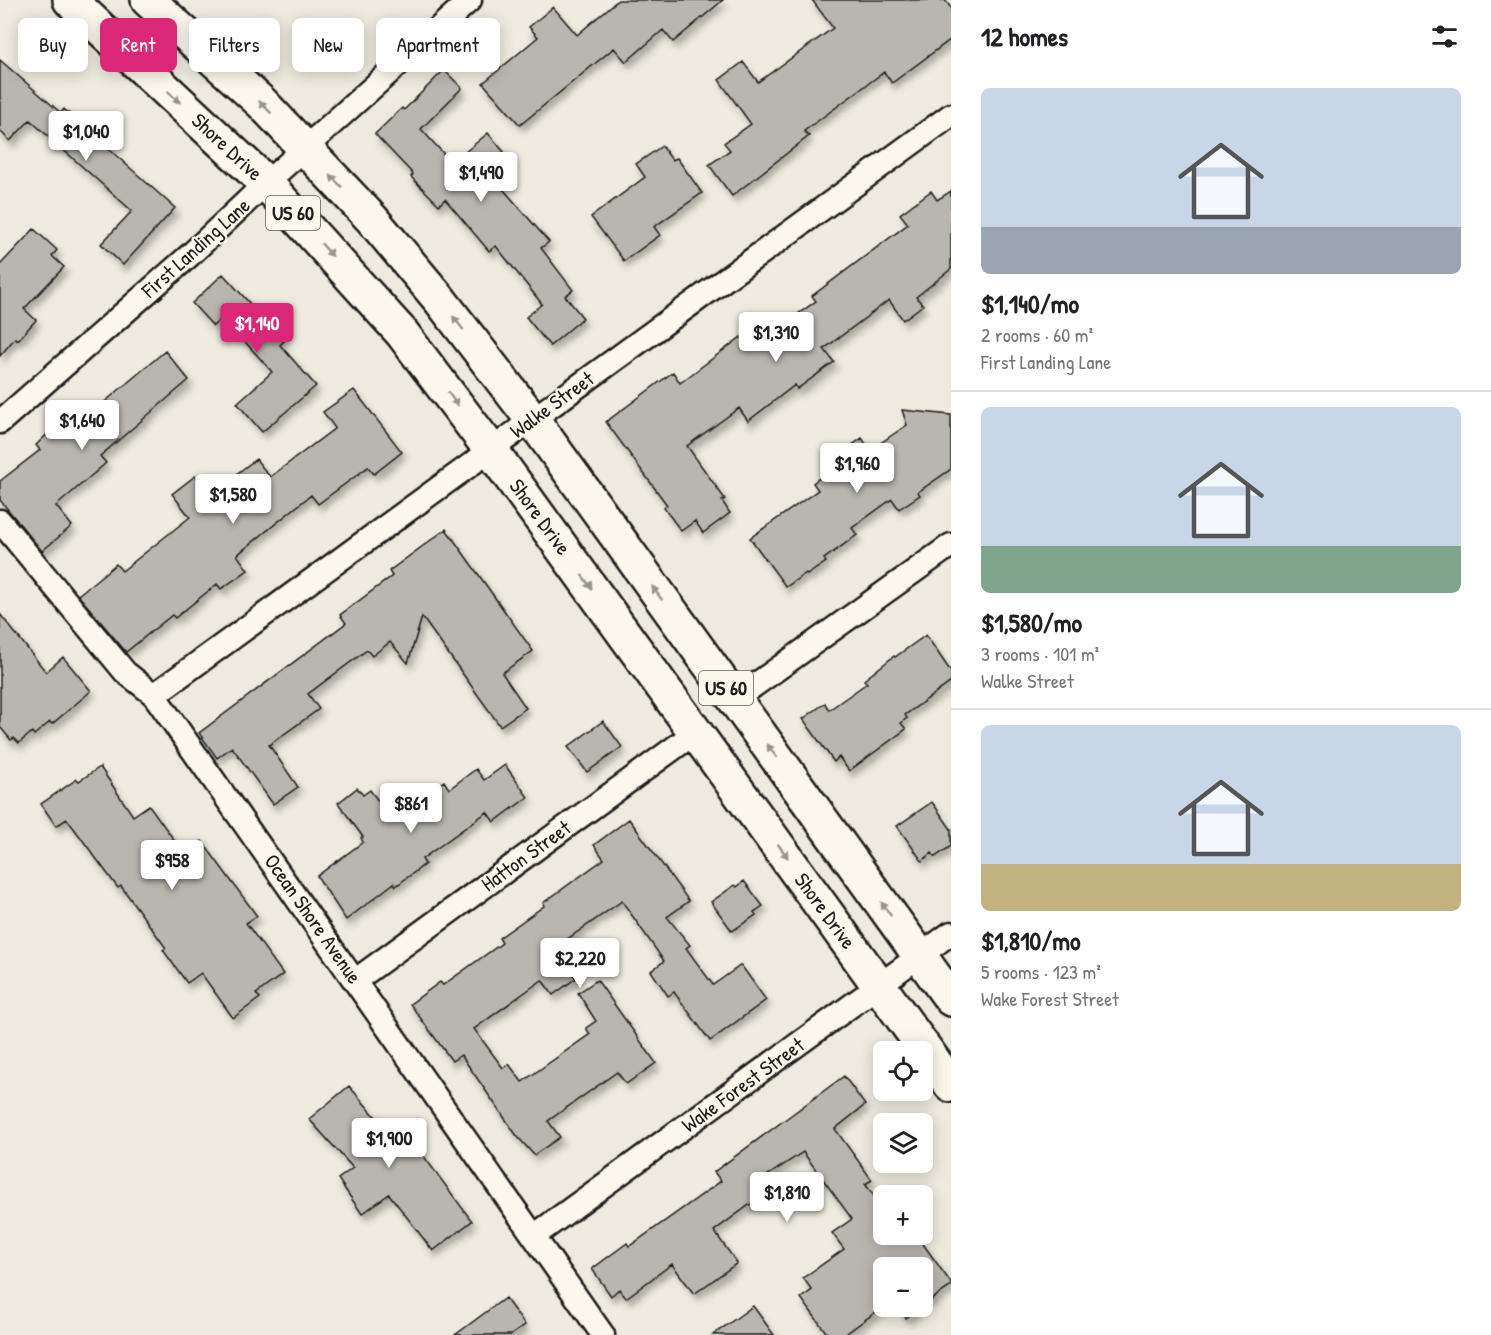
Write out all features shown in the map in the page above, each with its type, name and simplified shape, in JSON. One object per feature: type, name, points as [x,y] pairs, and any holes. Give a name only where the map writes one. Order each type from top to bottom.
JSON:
[{"type":"highway","name":"Shore Drive","points":[[70,0],[266,183],[402,333],[491,450],[749,803],[951,1085]]},
{"type":"highway","name":"US 60","points":[[148,0],[262,104],[372,219],[430,288],[532,419],[951,999]]},
{"type":"street","name":"First Landing Lane","points":[[0,422],[182,262],[266,183],[470,0]]},
{"type":"street","name":"Walke Street","points":[[154,695],[951,115]]},
{"type":"street","name":"Ocean Shore Avenue","points":[[0,521],[125,672],[154,695],[603,1335]]},
{"type":"street","points":[[734,700],[951,545]]},
{"type":"street","name":"Hatton Street","points":[[356,980],[696,732]]},
{"type":"street","name":"Wake Forest Street","points":[[534,1236],[880,987],[951,933]]},
{"type":"building","points":[[618,0],[723,0],[673,42],[663,30],[626,62],[614,48],[520,125],[483,83],[496,72],[500,72],[500,69],[538,37],[529,27],[553,7],[577,35]]},
{"type":"building","points":[[812,0],[945,0],[951,8],[951,39],[892,83],[884,72],[804,131],[809,136],[732,196],[709,165],[730,150],[724,143],[751,124],[719,80],[743,62],[758,82],[833,28]]},
{"type":"building","points":[[0,60],[61,113],[64,109],[175,208],[123,265],[101,244],[132,211],[30,120],[10,141],[0,131]]},
{"type":"building","points":[[442,72],[446,72],[462,88],[421,129],[452,163],[488,133],[504,152],[485,168],[549,242],[541,248],[573,290],[565,296],[583,318],[550,346],[526,317],[542,304],[496,246],[489,251],[445,199],[439,205],[411,177],[413,174],[375,134],[402,108],[404,110]]},
{"type":"building","points":[[662,146],[672,160],[677,158],[702,193],[654,227],[660,235],[624,261],[591,217],[645,177],[636,164]]},
{"type":"building","points":[[931,191],[937,200],[951,191],[951,269],[916,297],[923,305],[903,320],[889,300],[824,349],[834,362],[797,389],[795,385],[748,421],[739,408],[687,446],[725,499],[722,501],[730,513],[703,533],[695,521],[681,531],[664,508],[667,505],[606,422],[673,372],[680,383],[741,337],[750,348],[816,301],[812,296],[908,224],[900,214]]},
{"type":"building","points":[[34,229],[57,250],[52,256],[64,267],[24,309],[36,320],[18,340],[15,338],[0,356],[0,265]]},
{"type":"building","points":[[223,274],[284,341],[280,345],[316,386],[262,432],[237,403],[272,372],[223,317],[213,326],[192,303]]},
{"type":"building","points":[[165,351],[189,380],[100,456],[106,463],[56,506],[72,526],[42,551],[0,500],[0,481],[40,450],[36,445],[66,416],[75,427]]},
{"type":"building","points":[[354,390],[402,452],[374,474],[368,467],[318,504],[311,495],[237,555],[248,570],[221,589],[217,584],[175,618],[172,615],[126,652],[78,595],[116,564],[122,571],[190,517],[172,494],[195,476],[210,494],[256,459],[270,477],[335,428],[323,412]]},
{"type":"building","points":[[902,410],[951,415],[951,469],[918,492],[920,495],[899,509],[892,499],[852,528],[857,535],[824,559],[826,562],[786,587],[750,538],[818,490],[813,483],[848,456],[844,451],[862,438],[870,450],[907,425]]},
{"type":"building","points":[[446,529],[533,651],[502,673],[526,708],[500,726],[422,617],[408,663],[390,642],[372,656],[367,650],[308,694],[319,709],[269,745],[298,787],[273,804],[232,747],[217,758],[199,733],[346,623],[340,615],[392,576],[389,571]]},
{"type":"building","points":[[0,614],[46,672],[63,657],[91,691],[52,724],[50,722],[34,735],[32,732],[19,743],[14,738],[11,740],[0,727]]},
{"type":"building","points":[[926,635],[951,672],[951,682],[905,715],[907,718],[901,723],[906,729],[849,771],[839,757],[834,762],[803,719],[825,703],[829,710],[867,683],[864,680],[894,656]]},
{"type":"building","points":[[603,721],[622,747],[587,772],[568,747]]},
{"type":"building","points":[[505,765],[528,797],[494,822],[487,812],[422,859],[425,864],[396,886],[394,883],[346,920],[317,876],[363,842],[361,838],[363,837],[338,803],[357,788],[363,795],[370,790],[391,818],[444,781],[449,789],[476,769],[484,780]]},
{"type":"building","points":[[100,767],[133,816],[149,805],[184,854],[202,841],[257,916],[246,923],[283,974],[256,994],[260,998],[233,1018],[201,973],[187,983],[163,950],[166,948],[121,886],[118,888],[67,819],[56,826],[41,804],[77,779],[79,781]]},
{"type":"building","points":[[932,802],[951,829],[951,846],[935,857],[932,853],[922,861],[897,826]]},
{"type":"building","points":[[629,819],[689,901],[667,917],[690,945],[686,948],[713,985],[741,965],[766,1000],[710,1041],[674,992],[668,996],[651,971],[664,961],[622,901],[556,947],[558,950],[556,951],[576,978],[553,995],[542,980],[474,1029],[503,1068],[509,1064],[522,1082],[590,1034],[586,1028],[596,1021],[578,993],[597,980],[656,1063],[626,1084],[617,1072],[548,1121],[560,1137],[534,1155],[517,1136],[461,1055],[452,1061],[410,1004],[440,982],[443,985],[502,943],[499,938],[604,859],[594,845]]},
{"type":"building","points":[[744,881],[763,906],[754,912],[756,915],[732,931],[711,902]]},
{"type":"building","points":[[844,1076],[865,1105],[835,1129],[872,1180],[865,1184],[873,1195],[873,1245],[924,1245],[932,1257],[873,1257],[873,1314],[844,1335],[828,1335],[801,1298],[812,1290],[803,1278],[844,1249],[832,1233],[852,1219],[803,1152],[764,1178],[772,1188],[714,1231],[737,1263],[694,1294],[672,1264],[626,1298],[619,1289],[611,1296],[592,1269],[627,1243],[631,1245],[721,1181],[714,1172]]},
{"type":"building","points":[[349,1086],[394,1138],[405,1131],[472,1221],[433,1251],[389,1194],[362,1214],[338,1179],[353,1168],[309,1119]]},
{"type":"building","points":[[933,1258],[951,1283],[951,1286],[933,1298]]},
{"type":"building","points":[[505,1298],[525,1325],[511,1335],[455,1335]]},
{"type":"building","points":[[753,1306],[774,1335],[713,1335]]}]
